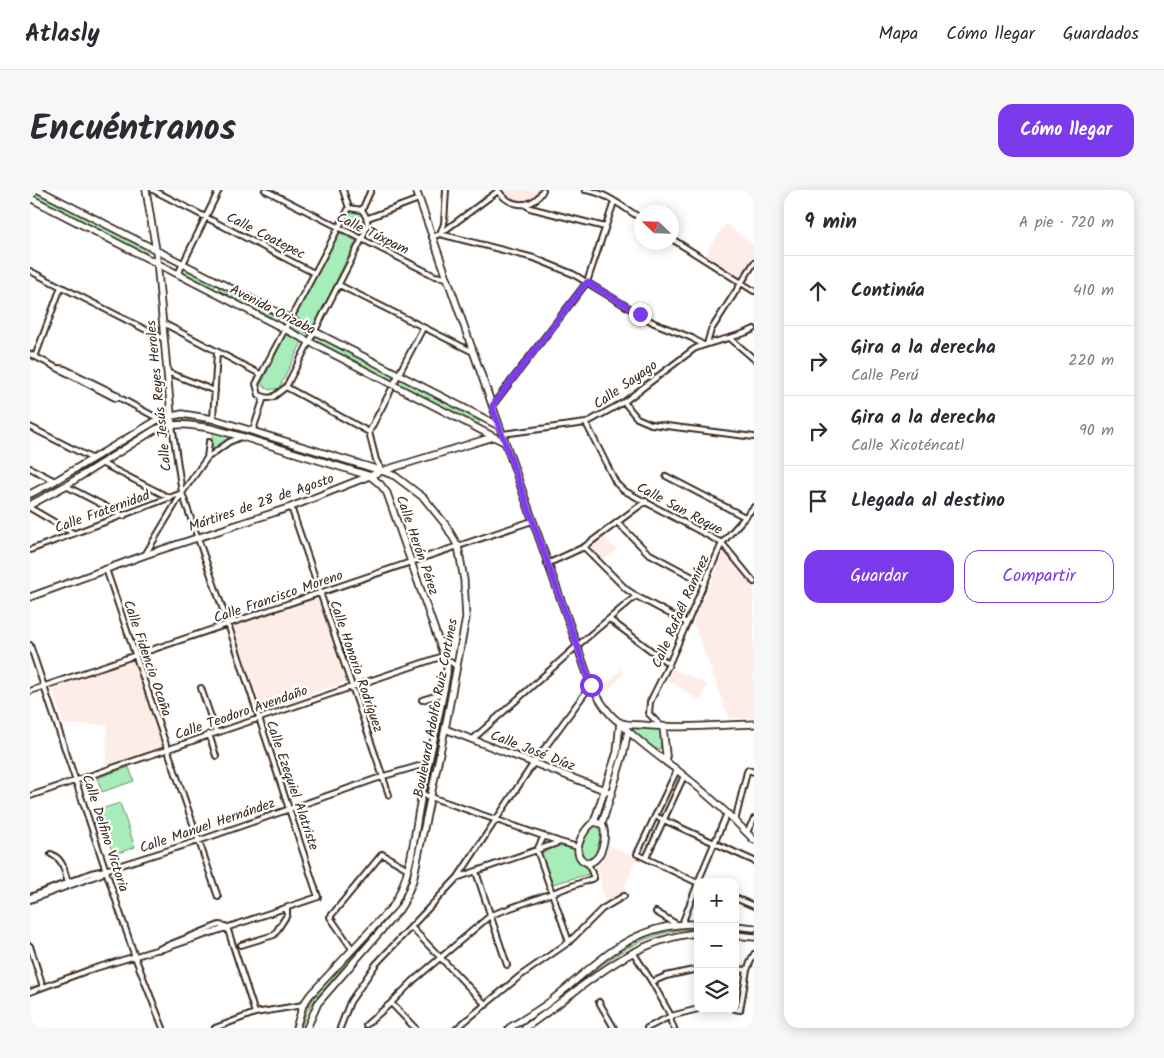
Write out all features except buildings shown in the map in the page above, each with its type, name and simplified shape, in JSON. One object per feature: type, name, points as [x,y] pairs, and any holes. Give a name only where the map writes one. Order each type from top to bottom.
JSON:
[{"type":"main road","name":"Avenida Orizaba","points":[[39,190],[499,426]]},
{"type":"main road","name":"Calle Jesús Reyes Heroles","points":[[146,190],[156,250],[172,425]]},
{"type":"main road","points":[[416,190],[591,685],[610,713],[628,731],[727,812],[754,840]]},
{"type":"main road","name":"Avenida Orizaba","points":[[30,198],[309,341],[392,388],[504,442]]},
{"type":"main road","points":[[214,292],[219,282]]},
{"type":"main road","name":"Boulevard Adolfo Ruiz Cortines","points":[[30,494],[159,418],[182,414],[213,419],[253,430],[395,476],[424,498],[445,524],[458,546],[466,598],[466,618],[413,880],[399,910],[318,1003],[307,1028]]},
{"type":"main road","points":[[477,429],[483,425],[484,419]]},
{"type":"main road","points":[[30,506],[156,429],[172,425],[210,428],[243,436],[370,476]]},
{"type":"main road","name":"Mártires de 28 de Agosto","points":[[30,597],[197,537],[291,507],[382,471],[502,434]]},
{"type":"main road","name":"Calle Herón Pérez","points":[[370,476],[387,493],[443,656]]},
{"type":"main road","name":"Boulevard Adolfo Ruiz Cortines","points":[[296,1028],[303,1005],[310,995],[393,906],[403,888],[444,693],[447,665],[443,656]]},
{"type":"main road","points":[[620,722],[663,727],[754,724]]},
{"type":"main road","points":[[620,722],[617,752],[594,822],[585,830],[578,847],[577,852],[580,858],[588,863],[597,859],[604,838],[605,830],[602,824],[628,731]]},
{"type":"main road","points":[[663,727],[667,763]]},
{"type":"main road","name":"Calle José Díaz","points":[[445,729],[612,793]]},
{"type":"main road","points":[[650,750],[659,751],[666,745]]},
{"type":"main road","points":[[594,822],[602,824]]},
{"type":"main road","points":[[509,1028],[547,1004],[618,946],[648,932],[680,924],[694,924]]},
{"type":"main road","points":[[739,926],[754,928]]},
{"type":"main road","points":[[525,1028],[553,1010],[605,969],[633,952],[651,943],[676,935],[694,933]]},
{"type":"main road","points":[[739,935],[754,937]]},
{"type":"main road","points":[[361,941],[368,946]]},
{"type":"street","name":"Calle Coatepec","points":[[153,190],[314,273]]},
{"type":"street","points":[[178,274],[219,190]]},
{"type":"street","name":"Calle Túxpam","points":[[265,190],[436,276],[447,278]]},
{"type":"street","points":[[343,190],[349,208],[260,374],[256,384],[256,390],[259,395],[273,398],[286,387],[362,240],[368,218],[362,210],[349,208]]},
{"type":"street","points":[[362,210],[371,190]]},
{"type":"street","points":[[440,234],[444,224],[446,190]]},
{"type":"street","points":[[432,237],[440,234],[498,191],[508,201],[518,205],[536,200],[543,190]]},
{"type":"street","points":[[585,190],[593,190],[634,215]]},
{"type":"street","points":[[368,218],[419,199]]},
{"type":"street","points":[[492,406],[587,282],[614,202]]},
{"type":"street","points":[[524,204],[530,208],[605,227]]},
{"type":"street","points":[[440,234],[534,258],[573,274],[654,322],[705,344],[711,330],[754,264]]},
{"type":"street","points":[[679,244],[754,291]]},
{"type":"street","points":[[30,271],[164,339]]},
{"type":"street","points":[[339,285],[473,352]]},
{"type":"street","points":[[35,357],[61,287]]},
{"type":"street","points":[[163,323],[260,374]]},
{"type":"street","points":[[382,471],[376,460],[369,432],[423,328]]},
{"type":"street","name":"Calle Sayago","points":[[502,434],[586,423],[624,402],[685,354],[705,344],[730,338],[754,329]]},
{"type":"street","points":[[730,338],[754,359]]},
{"type":"street","points":[[213,419],[218,352]]},
{"type":"street","points":[[30,354],[115,398],[120,398],[159,418]]},
{"type":"street","points":[[167,372],[215,391]]},
{"type":"street","points":[[286,387],[369,432]]},
{"type":"street","points":[[253,430],[264,397]]},
{"type":"street","points":[[624,402],[638,418],[650,424],[754,437]]},
{"type":"street","name":"Calle San Roque","points":[[586,423],[616,483],[622,490],[646,501],[722,543],[754,582]]},
{"type":"street","name":"Calle Jesús Reyes Heroles","points":[[172,425],[182,493],[197,537]]},
{"type":"street","points":[[30,427],[91,458]]},
{"type":"street","points":[[145,555],[182,493],[207,458],[230,442],[243,436]]},
{"type":"street","points":[[207,458],[209,442]]},
{"type":"street","points":[[101,463],[170,498]]},
{"type":"street","points":[[30,468],[55,481]]},
{"type":"street","points":[[666,476],[745,517]]},
{"type":"street","points":[[65,486],[124,516]]},
{"type":"street","name":"Calle Fraternidad","points":[[30,550],[182,493]]},
{"type":"street","points":[[547,564],[584,547],[646,501]]},
{"type":"street","points":[[30,506],[74,533]]},
{"type":"street","name":"Calle Honorio Rodríguez","points":[[291,507],[389,794]]},
{"type":"street","name":"Calle Rafaél Ramírez","points":[[663,727],[649,714],[650,702],[669,664],[722,543],[754,507]]},
{"type":"street","name":"Calle Francisco Moreno","points":[[30,691],[532,521]]},
{"type":"street","points":[[617,522],[648,553],[704,583]]},
{"type":"street","name":"Calle Ezequiel Alatriste","points":[[197,537],[228,624],[318,897],[287,908]]},
{"type":"street","points":[[584,547],[626,589],[686,623]]},
{"type":"street","name":"Calle Fidencio Ocaña","points":[[106,569],[218,897]]},
{"type":"street","points":[[473,739],[636,596]]},
{"type":"street","points":[[609,619],[669,664]]},
{"type":"street","name":"Calle Delfino Victoria","points":[[30,645],[135,957],[163,1028]]},
{"type":"street","points":[[443,656],[457,667]]},
{"type":"street","name":"Calle Teodoro Avendaño","points":[[30,796],[443,656]]},
{"type":"street","points":[[340,1028],[350,1002],[372,970],[458,877],[533,764],[591,685]]},
{"type":"street","points":[[201,688],[216,732]]},
{"type":"street","points":[[422,700],[444,693]]},
{"type":"street","points":[[210,734],[216,756]]},
{"type":"street","name":"Calle Manuel Hernández","points":[[30,899],[91,873],[198,841],[384,776],[429,763]]},
{"type":"street","points":[[677,770],[637,854],[694,881]]},
{"type":"street","points":[[735,821],[747,772],[748,770],[754,772]]},
{"type":"street","points":[[646,858],[684,776]]},
{"type":"street","points":[[422,794],[578,847]]},
{"type":"street","points":[[665,796],[673,801]]},
{"type":"street","points":[[700,878],[727,812]]},
{"type":"street","points":[[655,816],[754,861]]},
{"type":"street","points":[[747,832],[754,819]]},
{"type":"street","points":[[544,836],[537,850],[569,942]]},
{"type":"street","points":[[458,877],[560,842]]},
{"type":"street","points":[[51,854],[58,857],[62,863],[68,883]]},
{"type":"street","points":[[353,950],[330,916],[382,854],[408,869]]},
{"type":"street","points":[[366,1025],[414,980],[474,928],[491,916],[594,878],[588,863]]},
{"type":"street","name":"Calle Manuel Hernández","points":[[30,899],[101,874],[106,870]]},
{"type":"street","points":[[476,872],[507,965]]},
{"type":"street","points":[[656,912],[680,924],[694,892]]},
{"type":"street","points":[[457,1028],[520,976],[569,942],[602,909],[624,896]]},
{"type":"street","points":[[739,900],[754,906]]},
{"type":"street","points":[[30,992],[88,970],[156,950],[219,925],[227,926],[287,908],[287,915],[274,935],[241,945]]},
{"type":"street","points":[[227,926],[255,1013]]},
{"type":"street","points":[[412,928],[486,1005]]},
{"type":"street","points":[[30,946],[43,987]]},
{"type":"street","points":[[633,952],[671,1016],[674,1028]]},
{"type":"street","points":[[739,1001],[747,970],[754,954]]},
{"type":"street","points":[[739,969],[747,970]]},
{"type":"street","points":[[652,982],[666,976],[694,970]]},
{"type":"street","points":[[599,1002],[614,1028]]},
{"type":"street","points":[[391,1003],[415,1028]]},
{"type":"street","points":[[215,1028],[255,1013],[303,1005]]},
{"type":"street","points":[[647,1028],[671,1016],[694,1010]]},
{"type":"shaded area","points":[[500,190],[542,190],[530,201],[521,203],[511,201]]},
{"type":"shaded area","points":[[726,224],[754,245],[754,255],[739,280],[706,259],[707,250]]},
{"type":"shaded area","points":[[605,537],[617,550],[603,560],[591,547]]},
{"type":"shaded area","points":[[726,549],[754,584],[754,718],[729,718],[693,622]]},
{"type":"shaded area","points":[[317,598],[348,681],[262,712],[233,626]]},
{"type":"shaded area","points":[[135,660],[163,747],[106,766],[107,725],[64,725],[52,688]]},
{"type":"shaded area","points":[[621,669],[624,674],[606,692],[602,688]]},
{"type":"shaded area","points":[[672,669],[707,684],[700,701],[668,680]]},
{"type":"shaded area","points":[[609,845],[636,858],[623,893],[610,903],[605,902],[597,866],[602,862]]},
{"type":"green space","points":[[30,190],[148,248],[145,254],[30,196]]},
{"type":"green space","points":[[355,209],[361,212],[364,217],[360,227],[345,220],[349,210]]},
{"type":"green space","points":[[338,232],[356,241],[313,328],[295,318]]},
{"type":"green space","points":[[183,267],[216,285],[213,289],[181,272]]},
{"type":"green space","points":[[220,285],[286,319],[283,323],[217,291]]},
{"type":"green space","points":[[292,323],[310,333],[307,339],[288,329]]},
{"type":"green space","points":[[287,332],[303,340],[279,388],[269,390],[261,384]]},
{"type":"green space","points":[[315,334],[396,377],[392,382],[312,341]]},
{"type":"green space","points":[[400,379],[480,421],[477,426],[396,384]]},
{"type":"green space","points":[[174,417],[198,418],[298,444],[371,467],[364,470],[296,449],[197,423],[183,420],[175,421]]},
{"type":"green space","points":[[166,419],[166,422],[114,448],[30,499],[30,495],[141,428]]},
{"type":"green space","points":[[213,432],[232,438],[210,449]]},
{"type":"green space","points":[[449,661],[452,670],[450,685],[427,790],[425,790],[449,685]]},
{"type":"green space","points":[[632,725],[645,728],[659,728],[662,737],[660,749],[651,748],[643,743],[630,729]]},
{"type":"green space","points":[[129,767],[134,781],[102,792],[97,778]]},
{"type":"green space","points":[[423,799],[425,799],[419,840],[408,884],[397,907],[369,939],[367,937],[396,905]]},
{"type":"green space","points":[[120,803],[135,847],[113,855],[98,810]]},
{"type":"green space","points":[[594,825],[601,828],[602,831],[594,860],[585,861],[580,854],[583,842]]},
{"type":"green space","points":[[561,845],[576,850],[578,860],[585,864],[589,874],[553,884],[540,854]]},
{"type":"green space","points":[[680,926],[694,926],[694,929],[656,935],[620,952],[550,1006],[517,1028],[512,1028],[616,951],[657,931]]},
{"type":"green space","points":[[360,944],[363,946],[317,997],[307,1011],[301,1028],[299,1028],[305,1010],[315,996]]},
{"type":"route","points":[[591,685],[492,406],[587,282],[640,314]]}]
